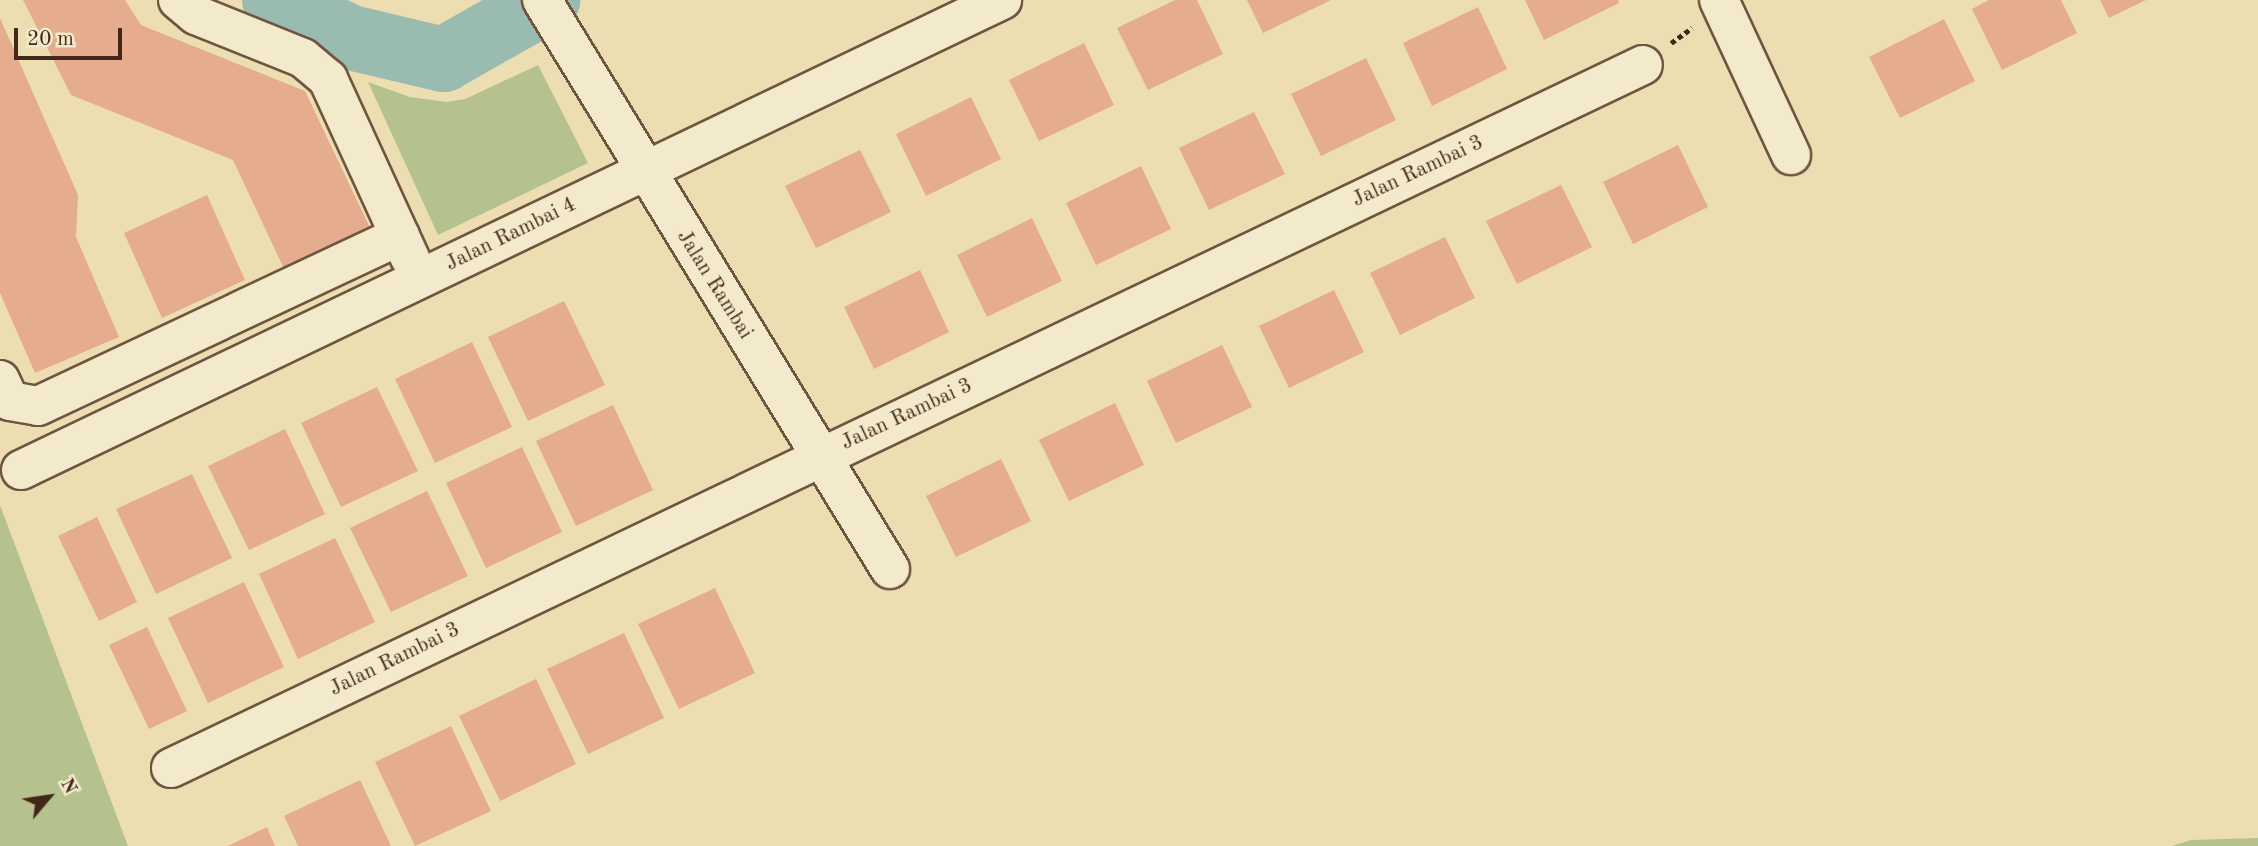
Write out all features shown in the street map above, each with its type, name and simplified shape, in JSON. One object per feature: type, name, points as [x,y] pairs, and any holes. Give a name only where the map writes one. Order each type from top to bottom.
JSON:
[{"type":"street","points":[[178,0],[196,15],[303,58],[328,79],[419,279]]},
{"type":"street","name":"Jalan Rambai 4","points":[[21,470],[1000,0]]},
{"type":"street","points":[[1725,2],[1791,155]]},
{"type":"street","name":"Jalan Rambai","points":[[549,14],[643,172],[890,569]]},
{"type":"street","name":"Jalan Rambai 3","points":[[171,768],[1643,65]]},
{"type":"street","points":[[0,380],[10,401],[38,406],[400,236]]},
{"type":"path","points":[[1643,65],[1725,2]]},
{"type":"green space","points":[[538,65],[588,163],[438,235],[368,82],[410,97],[447,102],[465,99]]},
{"type":"green space","points":[[0,505],[128,846],[0,846]]},
{"type":"green space","points":[[2258,838],[2258,846],[2172,846],[2191,840]]},
{"type":"building","points":[[23,0],[125,0],[141,25],[305,91],[371,230],[285,271],[233,160],[71,95]]},
{"type":"building","points":[[1175,0],[1197,0],[1223,54],[1148,90],[1117,28]]},
{"type":"building","points":[[1247,0],[1331,0],[1263,33]]},
{"type":"building","points":[[1525,0],[1618,0],[1619,3],[1544,40]]},
{"type":"building","points":[[1989,0],[2061,0],[2077,33],[2002,70],[1972,9]]},
{"type":"building","points":[[2100,0],[2146,0],[2109,18]]},
{"type":"building","points":[[1478,7],[1507,69],[1432,106],[1403,43]]},
{"type":"building","points":[[0,18],[78,195],[76,237],[119,337],[35,373],[0,293]]},
{"type":"building","points":[[1944,19],[1975,81],[1900,118],[1869,57]]},
{"type":"building","points":[[1084,43],[1114,105],[1039,141],[1009,80]]},
{"type":"building","points":[[1366,58],[1396,120],[1321,156],[1291,94]]},
{"type":"building","points":[[971,97],[1001,159],[926,196],[896,134]]},
{"type":"building","points":[[1254,112],[1285,174],[1209,210],[1179,148]]},
{"type":"building","points":[[1678,145],[1708,207],[1633,244],[1603,182]]},
{"type":"building","points":[[860,150],[891,212],[816,248],[785,186]]},
{"type":"building","points":[[1141,166],[1171,229],[1096,265],[1066,203]]},
{"type":"building","points":[[1561,185],[1592,247],[1517,284],[1486,221]]},
{"type":"building","points":[[207,195],[245,280],[162,318],[124,233]]},
{"type":"building","points":[[1032,218],[1062,281],[987,317],[957,255]]},
{"type":"building","points":[[1445,237],[1475,298],[1400,335],[1370,273]]},
{"type":"building","points":[[920,270],[949,332],[874,369],[844,307]]},
{"type":"building","points":[[1334,290],[1364,352],[1289,388],[1259,326]]},
{"type":"building","points":[[564,301],[605,385],[528,421],[488,337]]},
{"type":"building","points":[[472,342],[512,427],[435,463],[395,379]]},
{"type":"building","points":[[1222,345],[1252,407],[1176,443],[1147,381]]},
{"type":"building","points":[[377,387],[418,471],[341,507],[301,423]]},
{"type":"building","points":[[1115,403],[1144,465],[1069,501],[1039,440]]},
{"type":"building","points":[[613,405],[653,490],[576,526],[536,441]]},
{"type":"building","points":[[285,429],[325,514],[249,550],[208,466]]},
{"type":"building","points":[[522,447],[562,532],[486,568],[446,483]]},
{"type":"building","points":[[1001,459],[1031,521],[956,557],[926,496]]},
{"type":"building","points":[[192,474],[232,558],[156,594],[116,509]]},
{"type":"building","points":[[427,491],[468,576],[391,612],[350,528]]},
{"type":"building","points":[[97,517],[137,602],[99,621],[58,536]]},
{"type":"building","points":[[335,538],[375,622],[298,659],[259,574]]},
{"type":"building","points":[[244,582],[284,667],[208,703],[168,618]]},
{"type":"building","points":[[715,588],[755,673],[679,709],[638,624]]},
{"type":"building","points":[[147,627],[187,711],[149,729],[109,645]]},
{"type":"building","points":[[624,633],[664,718],[588,754],[547,669]]},
{"type":"building","points":[[536,679],[576,764],[500,801],[459,716]]},
{"type":"building","points":[[451,726],[491,811],[415,846],[375,762]]},
{"type":"building","points":[[360,780],[391,846],[298,846],[284,816]]},
{"type":"building","points":[[267,827],[275,846],[228,846]]},
{"type":"waterway","points":[[274,0],[350,37],[443,59],[547,0]]}]
